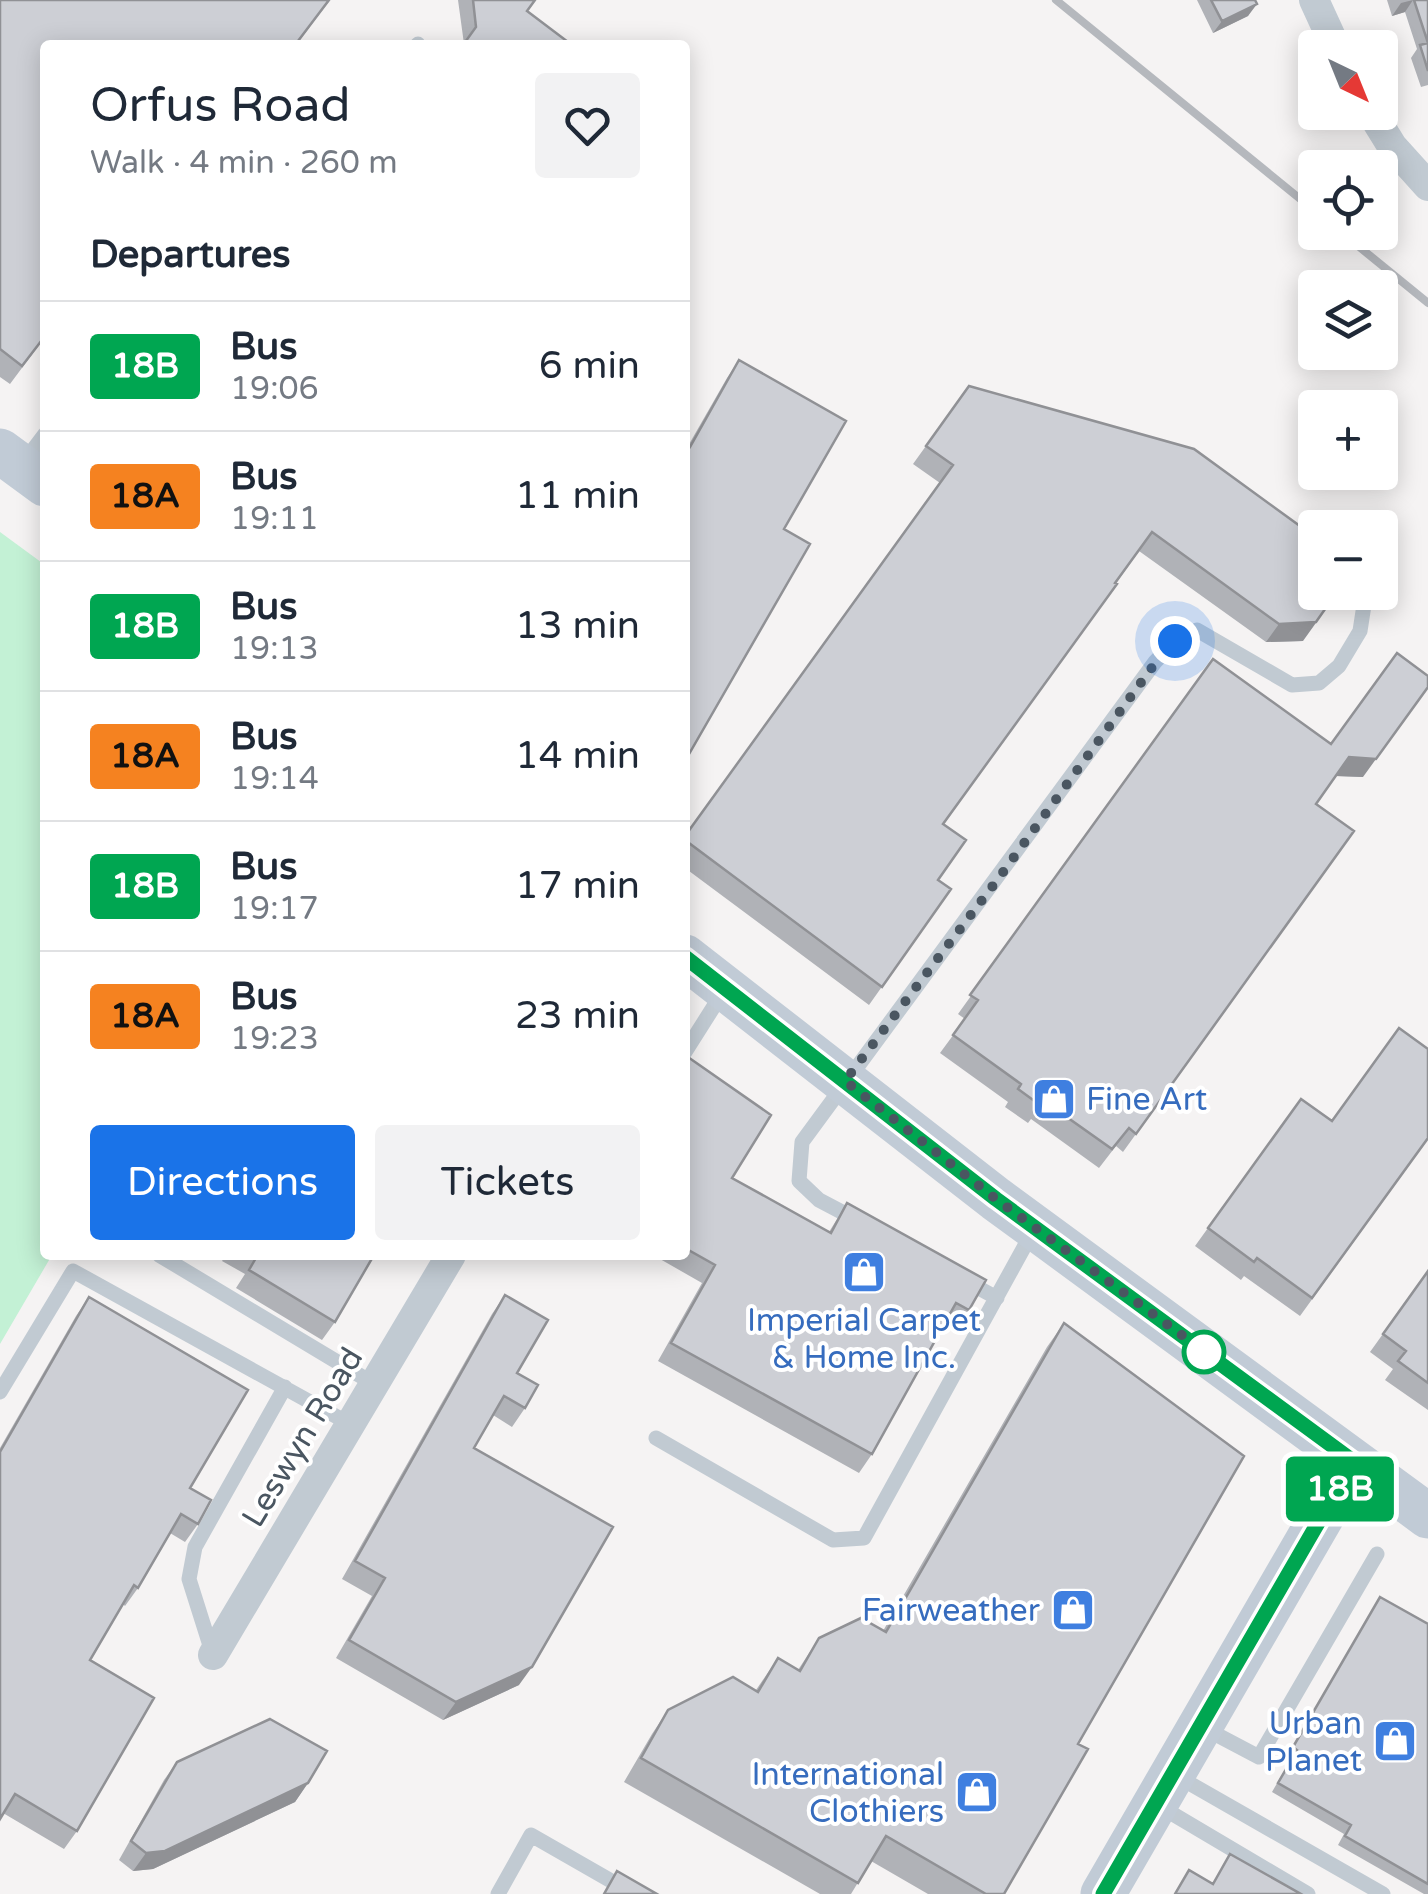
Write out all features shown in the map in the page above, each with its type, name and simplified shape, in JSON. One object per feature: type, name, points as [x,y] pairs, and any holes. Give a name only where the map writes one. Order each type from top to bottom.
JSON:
[{"type":"street","points":[[1314,0],[1328,30]]},
{"type":"street","points":[[1382,130],[1428,186]]},
{"type":"street","points":[[690,961],[1036,1228],[1428,1516]]},
{"type":"street","name":"Leswyn Road","points":[[213,1655],[448,1260]]},
{"type":"street","points":[[1103,1894],[1326,1509],[1357,1464]]},
{"type":"lane","points":[[867,1226],[819,1200],[799,1181],[802,1142],[1156,662],[1175,641],[1197,630],[1292,684],[1319,683],[1339,666],[1360,631],[1363,610]]},
{"type":"lane","points":[[690,1044],[726,988]]},
{"type":"lane","points":[[656,1438],[833,1540],[864,1538],[1036,1228]]},
{"type":"lane","points":[[179,1260],[374,1384]]},
{"type":"lane","points":[[0,1392],[73,1271],[350,1424]]},
{"type":"lane","points":[[948,1271],[996,1298]]},
{"type":"lane","points":[[213,1655],[190,1579],[195,1548],[285,1388]]},
{"type":"lane","points":[[1200,1726],[1258,1757],[1376,1554]]},
{"type":"lane","points":[[1163,1788],[1308,1894]]},
{"type":"lane","points":[[1163,1788],[1383,1894]]},
{"type":"lane","points":[[498,1894],[531,1836],[634,1894]]},
{"type":"green space","points":[[0,532],[40,561],[40,1260],[49,1260],[0,1344]]},
{"type":"building","points":[[0,0],[329,0],[299,40],[40,40],[40,343],[22,366],[0,349]]},
{"type":"building","points":[[473,0],[535,0],[527,11],[565,40],[467,40],[476,27]]},
{"type":"building","points":[[1211,0],[1255,0],[1257,4],[1222,21]]},
{"type":"building","points":[[1414,0],[1428,0],[1428,43]]},
{"type":"building","points":[[1428,43],[1428,71],[1420,45]]},
{"type":"building","points":[[739,360],[846,421],[784,529],[810,544],[690,752],[690,447]]},
{"type":"building","points":[[969,386],[1194,449],[1298,525],[1298,610],[1324,610],[1316,622],[1279,624],[1152,532],[943,824],[966,840],[938,880],[951,889],[882,987],[690,844],[690,829],[953,465],[926,446]]},
{"type":"building","points":[[1397,653],[1428,676],[1428,687],[1376,759],[1349,757],[1316,804],[1354,831],[1136,1134],[1129,1128],[1112,1149],[1044,1101],[1040,1105],[1018,1089],[1021,1084],[953,1035],[978,1000],[970,995],[1213,659],[1331,744]]},
{"type":"building","points":[[1399,1028],[1428,1049],[1428,1138],[1312,1298],[1208,1228],[1301,1099],[1332,1121]]},
{"type":"building","points":[[690,1058],[771,1115],[732,1178],[831,1233],[847,1203],[986,1280],[969,1310],[956,1303],[872,1454],[671,1343],[715,1265],[690,1251]]},
{"type":"building","points":[[255,1260],[371,1260],[335,1322],[249,1270]]},
{"type":"building","points":[[1428,1271],[1428,1383],[1398,1361],[1406,1351],[1383,1334]]},
{"type":"building","points":[[505,1295],[548,1320],[517,1373],[538,1385],[525,1408],[504,1396],[474,1448],[613,1527],[532,1667],[456,1702],[349,1640],[385,1578],[355,1561]]},
{"type":"building","points":[[89,1297],[248,1390],[190,1488],[211,1500],[198,1524],[181,1514],[90,1660],[154,1698],[77,1831],[15,1794],[0,1819],[0,1452]]},
{"type":"building","points":[[1064,1323],[1244,1456],[1078,1744],[1088,1749],[1004,1894],[986,1894],[886,1836],[858,1883],[641,1758],[668,1710],[733,1677],[758,1692],[778,1658],[800,1671],[819,1638],[861,1618],[886,1632]]},
{"type":"building","points":[[1380,1597],[1428,1624],[1428,1884],[1345,1836],[1351,1825],[1278,1783],[1297,1750],[1293,1747]]},
{"type":"building","points":[[270,1719],[327,1751],[308,1783],[165,1851],[146,1853],[131,1841],[177,1762]]},
{"type":"building","points":[[1230,1854],[1301,1894],[1175,1894],[1189,1870],[1213,1884]]},
{"type":"building","points":[[617,1871],[657,1894],[604,1894]]},
{"type":"railway","points":[[1056,0],[1298,197]]},
{"type":"railway","points":[[1363,250],[1428,303]]},
{"type":"bus line","name":"18B","points":[[690,961],[996,1199],[1357,1464],[1326,1509],[1103,1894]]},
{"type":"place","name":"Fine Art","points":[[1054,1099]]},
{"type":"place","name":"Imperial Carpet & Home Inc.","points":[[864,1272]]},
{"type":"place","name":"Fairweather","points":[[1073,1610]]},
{"type":"place","name":"Urban Planet","points":[[1395,1741]]},
{"type":"place","name":"International Clothiers","points":[[977,1792]]},
{"type":"route","points":[[1175,641],[845,1081],[996,1199],[1209,1355],[1204,1352]]}]
